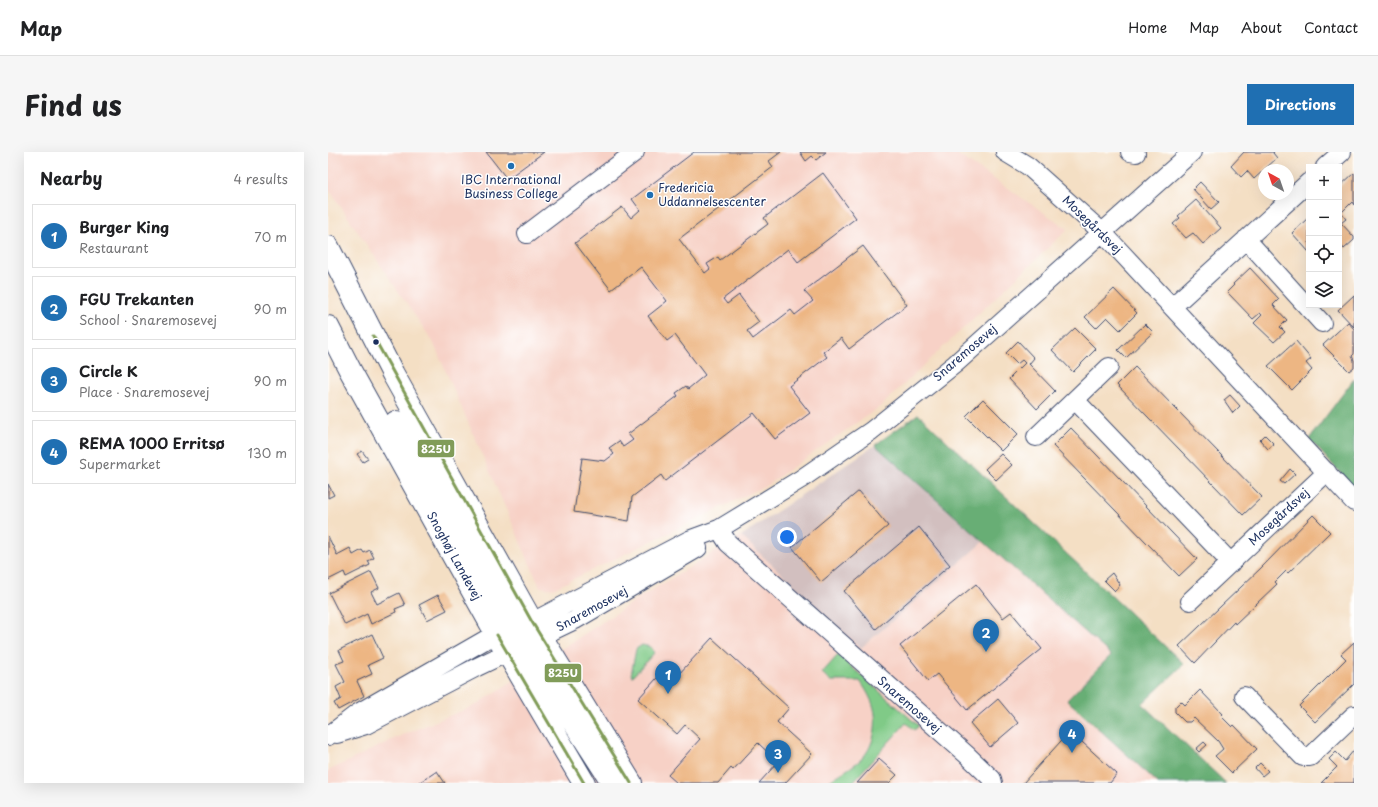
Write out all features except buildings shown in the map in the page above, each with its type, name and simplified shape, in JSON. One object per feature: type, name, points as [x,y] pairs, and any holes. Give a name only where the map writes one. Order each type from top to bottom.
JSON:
[{"type":"main road","name":"Snoghøj Landevej","points":[[328,247],[393,374],[520,636],[584,783]]},
{"type":"main road","name":"Snoghøj Landevej","points":[[328,327],[350,370],[520,636],[631,783]]},
{"type":"main road","points":[[520,636],[613,783]]},
{"type":"street","points":[[526,234],[635,152]]},
{"type":"street","name":"Mosegårdsvej","points":[[1005,152],[1028,166],[1103,233],[1354,502]]},
{"type":"street","name":"Snaremosevej","points":[[328,737],[358,713],[520,636],[575,620],[704,545],[719,529],[801,479],[871,431],[955,364],[1192,152]]},
{"type":"street","points":[[1328,164],[1342,152]]},
{"type":"street","points":[[1172,307],[1306,185]]},
{"type":"street","points":[[1246,239],[1322,323]]},
{"type":"street","points":[[1036,437],[1109,367]]},
{"type":"street","points":[[1075,400],[1231,563]]},
{"type":"street","name":"Mosegårdsvej","points":[[1190,601],[1327,472]]},
{"type":"street","name":"Snaremosevej","points":[[719,529],[728,543],[967,755],[992,779],[993,783]]},
{"type":"street","points":[[1244,696],[1304,757],[1310,757],[1354,715]]},
{"type":"shaded area","points":[[328,152],[954,152],[1068,229],[881,406],[767,485],[553,589],[540,587],[433,342],[328,188]]},
{"type":"shaded area","points":[[875,445],[984,541],[861,648],[741,536]]},
{"type":"shaded area","points":[[741,536],[861,648],[984,541],[1111,655],[1067,700],[1158,783],[328,783],[328,771],[402,735],[476,705],[636,600]]},
{"type":"green space","points":[[1354,379],[1354,488],[1309,439]]},
{"type":"green space","points":[[918,414],[1184,664],[1142,704],[1226,783],[1158,783],[1067,700],[1111,655],[875,445]]},
{"type":"green space","points":[[642,645],[651,647],[654,653],[633,676],[631,675],[636,649]]},
{"type":"green space","points":[[838,655],[919,726],[914,730],[906,723],[852,783],[827,783],[854,765],[864,756],[872,742],[875,716],[871,700],[860,681],[831,681],[822,673]]},
{"type":"transit line","name":"825U","points":[[373,336],[532,622],[631,783]]},
{"type":"transit line","name":"825U","points":[[497,635],[584,783]]},
{"type":"place","name":"IBC International Business College","points":[[511,166]]},
{"type":"place","name":"Fredericia Uddannelsescenter","points":[[650,195]]},
{"type":"place","name":"FGU Trekanten","points":[[986,652]]},
{"type":"place","name":"Burger King","points":[[668,694]]},
{"type":"place","name":"REMA 1000 Erritsø","points":[[1072,753]]},
{"type":"place","name":"Circle K","points":[[778,773]]}]
